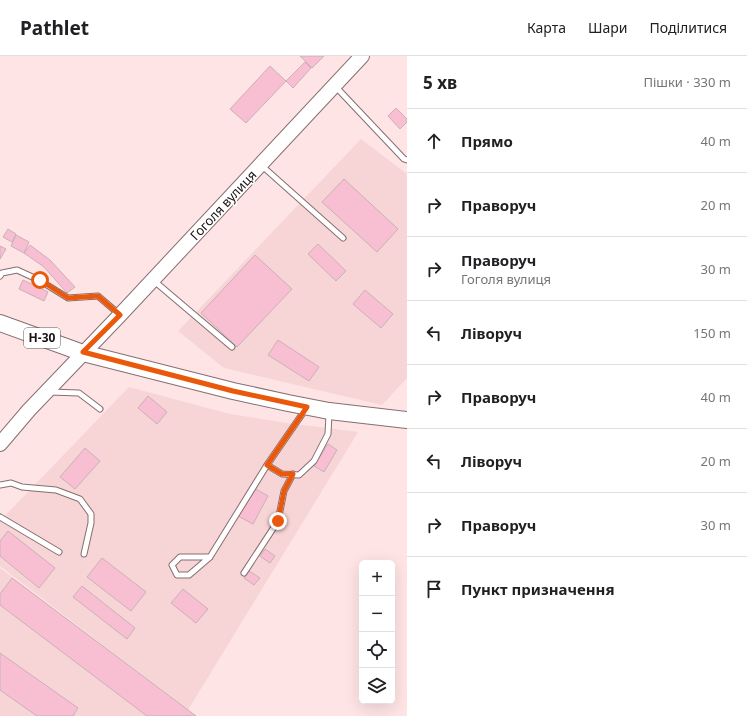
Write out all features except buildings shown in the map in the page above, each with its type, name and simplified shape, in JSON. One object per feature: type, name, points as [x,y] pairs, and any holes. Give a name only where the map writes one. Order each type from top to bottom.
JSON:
[{"type":"main road","name":"Гоголя вулиця","points":[[0,444],[29,410],[83,352],[120,315],[362,56]]},
{"type":"main road","name":"Н-30","points":[[0,323],[83,352],[233,391],[329,411],[407,420]]},
{"type":"lane","points":[[335,85],[407,160]]},
{"type":"lane","points":[[260,164],[343,238]]},
{"type":"lane","points":[[0,276],[2,272],[16,270],[40,280],[68,298],[98,296],[120,315]]},
{"type":"lane","points":[[152,280],[232,347]]},
{"type":"lane","points":[[47,391],[79,394],[100,409]]},
{"type":"lane","points":[[210,557],[180,557],[172,565],[177,575],[189,576],[210,557],[267,465],[307,407]]},
{"type":"lane","points":[[267,465],[282,474],[299,475],[314,461],[328,434],[329,411]]},
{"type":"lane","points":[[244,573],[278,521],[284,491],[293,474]]},
{"type":"lane","points":[[0,485],[11,483],[22,488],[56,490],[80,499],[91,514],[91,523],[84,554]]},
{"type":"lane","points":[[0,517],[59,552]]},
{"type":"shaded area","points":[[361,139],[407,174],[407,378],[382,405],[224,368],[178,331]]},
{"type":"shaded area","points":[[129,387],[230,414],[358,432],[188,710],[196,716],[0,716],[0,568],[129,665],[0,566],[0,521]]},
{"type":"route","points":[[40,280],[68,298],[98,296],[120,315],[83,352],[233,391],[307,407],[267,465],[282,474],[293,474],[284,491],[278,521]]}]
